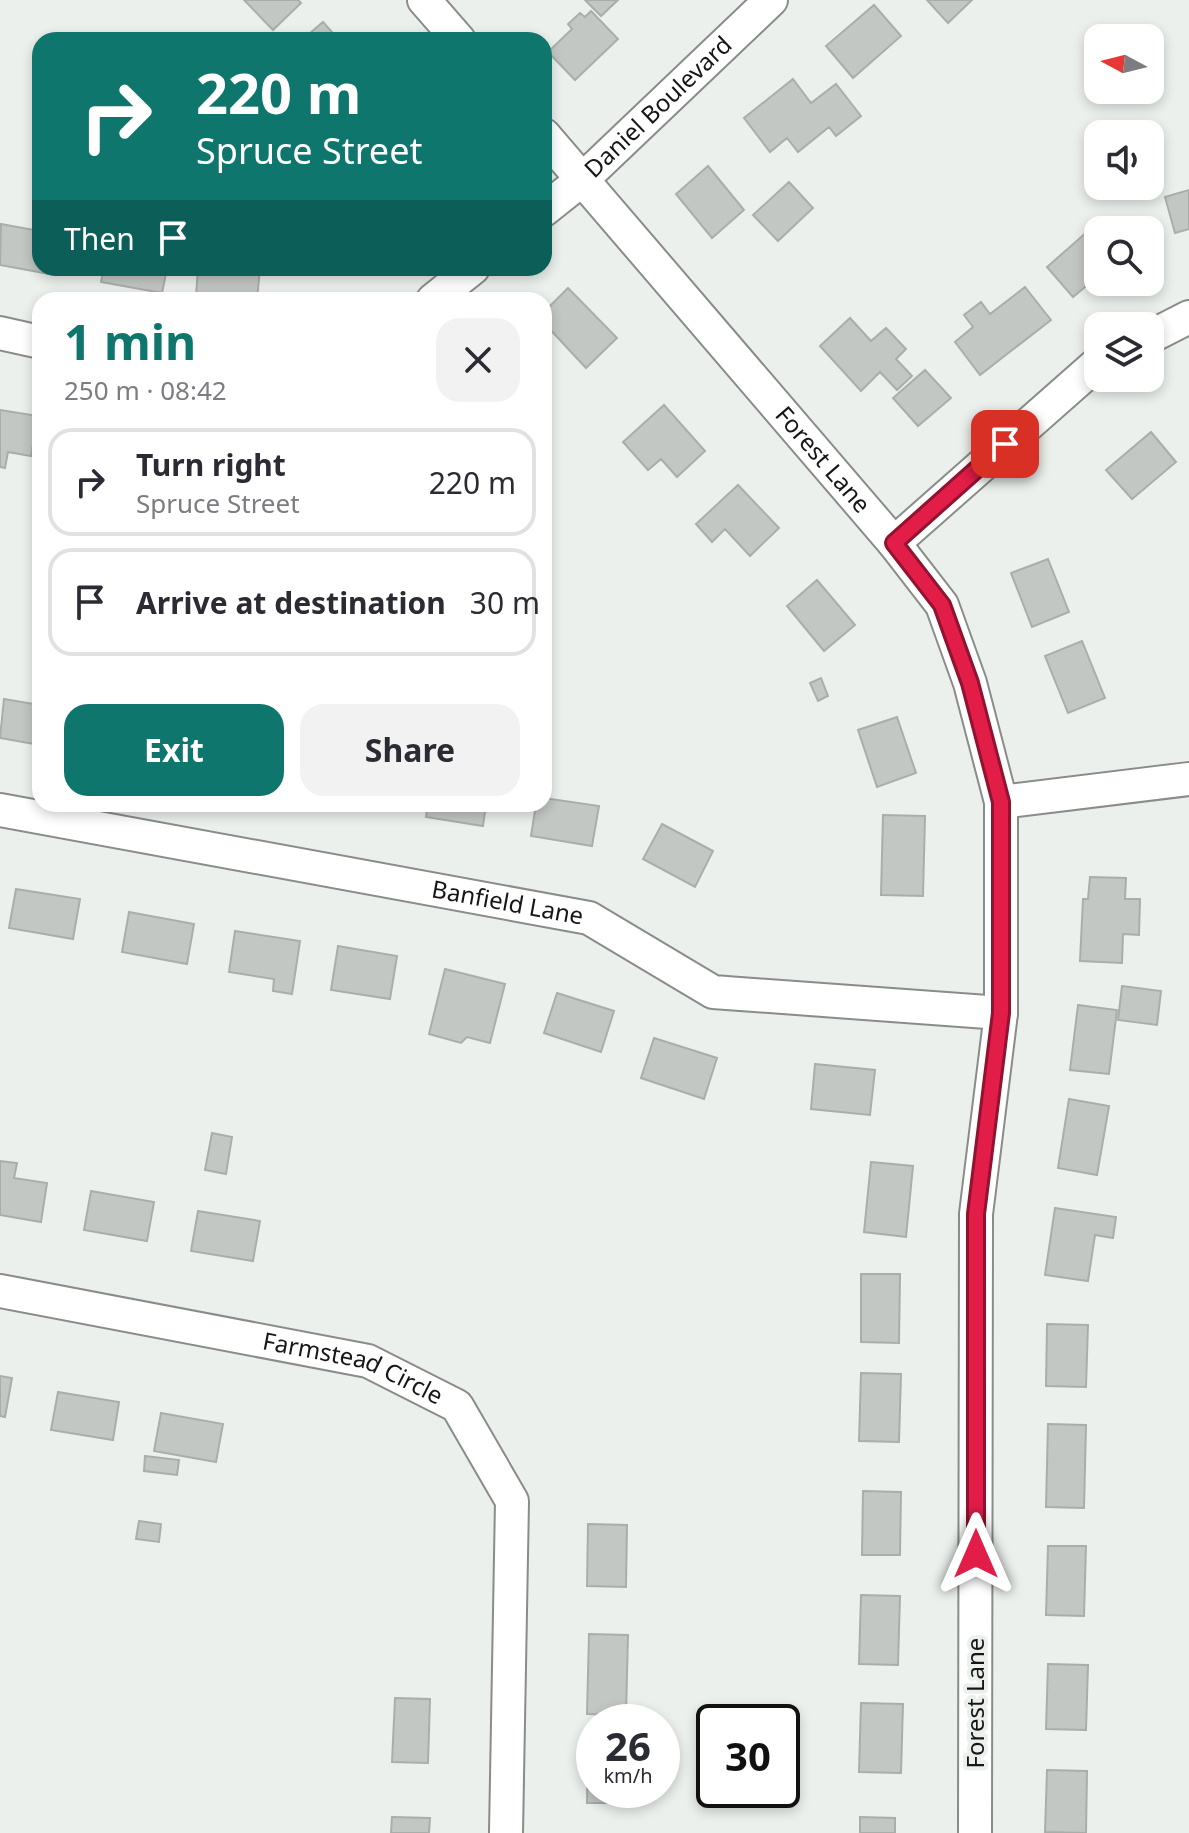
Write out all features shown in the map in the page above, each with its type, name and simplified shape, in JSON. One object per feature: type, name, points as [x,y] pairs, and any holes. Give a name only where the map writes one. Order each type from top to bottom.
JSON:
[{"type":"street","points":[[424,0],[452,32]]},
{"type":"street","name":"Daniel Boulevard","points":[[552,204],[583,179],[771,0]]},
{"type":"street","name":"Forest Lane","points":[[552,144],[894,543],[942,605],[970,683],[1001,802],[1001,1013],[976,1214],[975,1833]]},
{"type":"street","points":[[443,292],[463,276]]},
{"type":"street","points":[[1164,330],[1189,317]]},
{"type":"street","points":[[0,333],[32,340]]},
{"type":"street","points":[[894,543],[1084,375]]},
{"type":"street","points":[[1001,802],[1189,779]]},
{"type":"street","name":"Banfield Lane","points":[[0,810],[589,918],[713,992],[1001,1013]]},
{"type":"street","name":"Farmstead Circle","points":[[0,1291],[368,1361],[457,1406],[512,1501],[506,1833]]},
{"type":"building","points":[[244,0],[298,0],[301,3],[273,30]]},
{"type":"building","points":[[585,0],[618,0],[601,16]]},
{"type":"building","points":[[927,0],[972,0],[948,23]]},
{"type":"building","points":[[874,5],[901,36],[853,78],[826,46]]},
{"type":"building","points":[[591,11],[618,39],[575,80],[552,56],[552,48],[572,29],[568,24],[580,13],[585,17]]},
{"type":"building","points":[[323,22],[332,32],[311,32]]},
{"type":"building","points":[[793,79],[811,103],[836,84],[861,116],[836,136],[829,127],[798,152],[787,138],[770,152],[744,118]]},
{"type":"building","points":[[708,166],[744,210],[712,238],[676,194]]},
{"type":"building","points":[[789,182],[813,208],[778,241],[753,215]]},
{"type":"building","points":[[1189,190],[1189,229],[1175,233],[1165,197]]},
{"type":"building","points":[[1,224],[32,230],[32,271],[0,265]]},
{"type":"building","points":[[1084,235],[1084,288],[1073,297],[1047,267]]},
{"type":"building","points":[[102,276],[165,276],[162,292],[101,282]]},
{"type":"building","points":[[197,276],[259,276],[258,292],[196,292]]},
{"type":"building","points":[[1025,287],[1051,320],[980,375],[955,342],[973,327],[964,315],[981,302],[990,314]]},
{"type":"building","points":[[568,288],[617,338],[586,368],[552,332],[552,304]]},
{"type":"building","points":[[850,318],[871,341],[886,328],[906,349],[896,359],[912,376],[897,390],[880,372],[861,391],[820,346]]},
{"type":"building","points":[[925,370],[951,398],[918,426],[893,398]]},
{"type":"building","points":[[664,405],[705,451],[677,477],[661,459],[648,470],[623,442]]},
{"type":"building","points":[[0,410],[32,415],[31,456],[8,452],[5,468],[0,467]]},
{"type":"building","points":[[1151,432],[1176,462],[1132,499],[1106,470]]},
{"type":"building","points":[[738,485],[779,528],[750,556],[725,529],[712,542],[696,524]]},
{"type":"building","points":[[1048,559],[1069,612],[1032,627],[1011,573]]},
{"type":"building","points":[[817,580],[855,625],[824,651],[787,606]]},
{"type":"building","points":[[1082,641],[1105,698],[1068,713],[1045,656]]},
{"type":"building","points":[[821,678],[828,696],[818,701],[810,683]]},
{"type":"building","points":[[4,699],[32,704],[32,744],[0,738]]},
{"type":"building","points":[[897,717],[916,773],[877,787],[858,730]]},
{"type":"building","points":[[552,799],[599,806],[592,846],[531,836],[535,812],[552,812]]},
{"type":"building","points":[[427,812],[485,812],[483,826],[426,817]]},
{"type":"building","points":[[883,815],[925,816],[923,896],[881,895]]},
{"type":"building","points":[[662,824],[713,851],[695,887],[643,859]]},
{"type":"building","points":[[1090,877],[1126,878],[1125,899],[1140,899],[1139,935],[1123,934],[1122,963],[1080,961],[1083,899],[1088,899]]},
{"type":"building","points":[[16,889],[80,899],[73,939],[9,928]]},
{"type":"building","points":[[129,912],[194,924],[187,964],[122,952]]},
{"type":"building","points":[[235,931],[300,941],[292,994],[273,991],[274,979],[229,972]]},
{"type":"building","points":[[338,946],[397,956],[390,999],[331,990]]},
{"type":"building","points":[[445,969],[505,984],[490,1043],[467,1037],[461,1043],[429,1034]]},
{"type":"building","points":[[1122,986],[1161,991],[1157,1025],[1118,1020]]},
{"type":"building","points":[[557,993],[614,1011],[601,1052],[544,1033]]},
{"type":"building","points":[[1078,1005],[1117,1010],[1109,1074],[1070,1070]]},
{"type":"building","points":[[654,1038],[717,1058],[704,1099],[641,1078]]},
{"type":"building","points":[[815,1064],[875,1070],[870,1115],[811,1109]]},
{"type":"building","points":[[1069,1099],[1109,1106],[1097,1175],[1058,1168]]},
{"type":"building","points":[[212,1133],[232,1137],[226,1174],[205,1170]]},
{"type":"building","points":[[0,1161],[17,1163],[14,1178],[47,1183],[41,1222],[0,1215]]},
{"type":"building","points":[[871,1162],[913,1166],[906,1237],[864,1232]]},
{"type":"building","points":[[91,1191],[154,1202],[147,1241],[84,1230]]},
{"type":"building","points":[[1055,1208],[1116,1217],[1113,1238],[1095,1235],[1088,1281],[1045,1275]]},
{"type":"building","points":[[198,1211],[260,1221],[253,1261],[191,1251]]},
{"type":"building","points":[[861,1274],[900,1274],[899,1343],[861,1342]]},
{"type":"building","points":[[1047,1324],[1088,1325],[1086,1387],[1046,1386]]},
{"type":"building","points":[[861,1373],[901,1374],[899,1442],[859,1441]]},
{"type":"building","points":[[0,1376],[12,1378],[5,1417],[0,1416]]},
{"type":"building","points":[[58,1392],[119,1402],[113,1440],[51,1430]]},
{"type":"building","points":[[161,1413],[223,1424],[216,1462],[154,1451]]},
{"type":"building","points":[[1048,1424],[1086,1425],[1084,1508],[1046,1507]]},
{"type":"building","points":[[145,1456],[179,1460],[177,1475],[144,1471]]},
{"type":"building","points":[[863,1491],[901,1492],[900,1555],[862,1555]]},
{"type":"building","points":[[139,1521],[161,1524],[159,1542],[136,1539]]},
{"type":"building","points":[[588,1524],[627,1525],[626,1587],[587,1586]]},
{"type":"building","points":[[1048,1546],[1086,1546],[1084,1616],[1046,1615]]},
{"type":"building","points":[[861,1595],[900,1596],[898,1665],[859,1664]]},
{"type":"building","points":[[589,1634],[628,1635],[626,1704],[587,1704]]},
{"type":"building","points":[[1048,1664],[1088,1665],[1086,1730],[1046,1729]]},
{"type":"building","points":[[395,1698],[430,1699],[428,1763],[392,1762]]},
{"type":"building","points":[[861,1703],[903,1704],[901,1773],[859,1772]]},
{"type":"building","points":[[1047,1770],[1087,1771],[1086,1833],[1045,1832]]},
{"type":"building","points":[[392,1817],[430,1818],[429,1833],[391,1833]]},
{"type":"building","points":[[860,1817],[895,1818],[895,1833],[860,1833]]},
{"type":"route","points":[[976,1554],[976,1214],[1001,1013],[1001,802],[970,683],[942,605],[894,543],[1005,444]]}]
